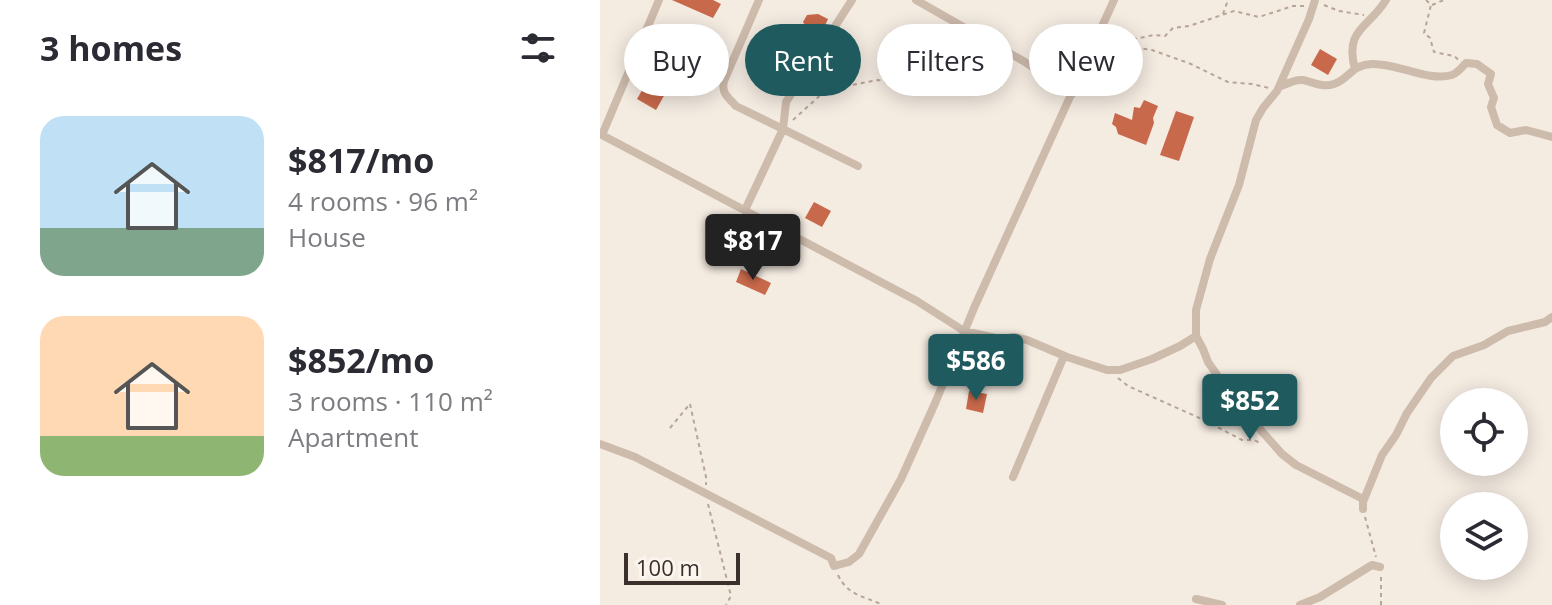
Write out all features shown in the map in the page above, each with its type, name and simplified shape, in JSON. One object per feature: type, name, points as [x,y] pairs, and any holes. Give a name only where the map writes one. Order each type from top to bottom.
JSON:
[{"type":"street","points":[[659,0],[601,135],[917,301],[964,331],[1000,339],[1014,337],[1027,340],[1107,370],[1120,370],[1152,359],[1196,336]]},
{"type":"street","points":[[759,0],[722,88],[724,94],[736,106],[858,166]]},
{"type":"street","points":[[745,210],[783,129],[786,102],[852,0]]},
{"type":"street","points":[[916,0],[1029,65]]},
{"type":"street","points":[[1103,24],[1114,0]]},
{"type":"street","points":[[1355,69],[1352,58],[1354,37],[1386,0]]},
{"type":"street","points":[[1315,2],[1278,89],[1256,120],[1239,185],[1210,259],[1196,310],[1196,336],[1222,382],[1241,399],[1277,449],[1296,465],[1363,499],[1363,505]]},
{"type":"street","points":[[1278,89],[1297,80],[1335,84],[1366,65],[1386,64],[1439,76],[1452,75],[1466,63],[1477,64],[1491,74],[1488,84],[1494,98],[1491,107],[1497,125],[1510,133],[1526,130],[1552,137]]},
{"type":"street","points":[[600,444],[635,457],[831,558],[834,566],[849,562],[859,554],[901,479],[964,331],[1071,96]]},
{"type":"street","points":[[1363,505],[1382,455],[1431,378],[1453,356],[1484,345],[1508,331],[1545,322],[1552,317]]},
{"type":"street","points":[[1013,477],[1064,356]]},
{"type":"street","points":[[1300,605],[1320,597],[1372,565],[1380,567]]},
{"type":"street","points":[[1196,599],[1222,605]]},
{"type":"path","points":[[1223,15],[1228,0]]},
{"type":"path","points":[[1426,0],[1431,5]]},
{"type":"path","points":[[1431,5],[1444,0]]},
{"type":"path","points":[[1143,37],[1165,36],[1173,28],[1234,11],[1259,17],[1315,2],[1372,18]]},
{"type":"path","points":[[1431,5],[1424,33],[1430,38],[1434,52],[1454,56],[1464,64]]},
{"type":"path","points":[[1143,49],[1191,64],[1228,82],[1278,89]]},
{"type":"path","points":[[783,129],[826,90],[878,80],[911,85],[940,80],[957,81],[979,76],[999,65],[1029,61]]},
{"type":"path","points":[[1107,370],[1128,386],[1242,440],[1254,440],[1277,449]]},
{"type":"path","points":[[670,428],[690,404],[706,477],[706,493],[731,596],[726,605]]},
{"type":"path","points":[[1363,505],[1381,572],[1381,605]]},
{"type":"path","points":[[834,566],[844,586],[861,597],[883,605]]},
{"type":"building","points":[[672,0],[713,0],[721,4],[713,18]]},
{"type":"building","points":[[818,14],[828,19],[826,24],[804,24],[807,15]]},
{"type":"building","points":[[1320,49],[1337,59],[1328,75],[1311,65]]},
{"type":"building","points":[[639,96],[664,96],[656,110],[637,99]]},
{"type":"building","points":[[1144,100],[1158,106],[1146,145],[1118,134],[1112,124],[1115,113],[1132,120],[1134,107],[1140,108]]},
{"type":"building","points":[[1176,111],[1194,117],[1179,161],[1160,155]]},
{"type":"building","points":[[814,202],[831,211],[822,227],[805,218]]},
{"type":"building","points":[[741,269],[771,283],[765,295],[736,282]]},
{"type":"building","points":[[969,391],[987,394],[983,413],[966,409]]}]
